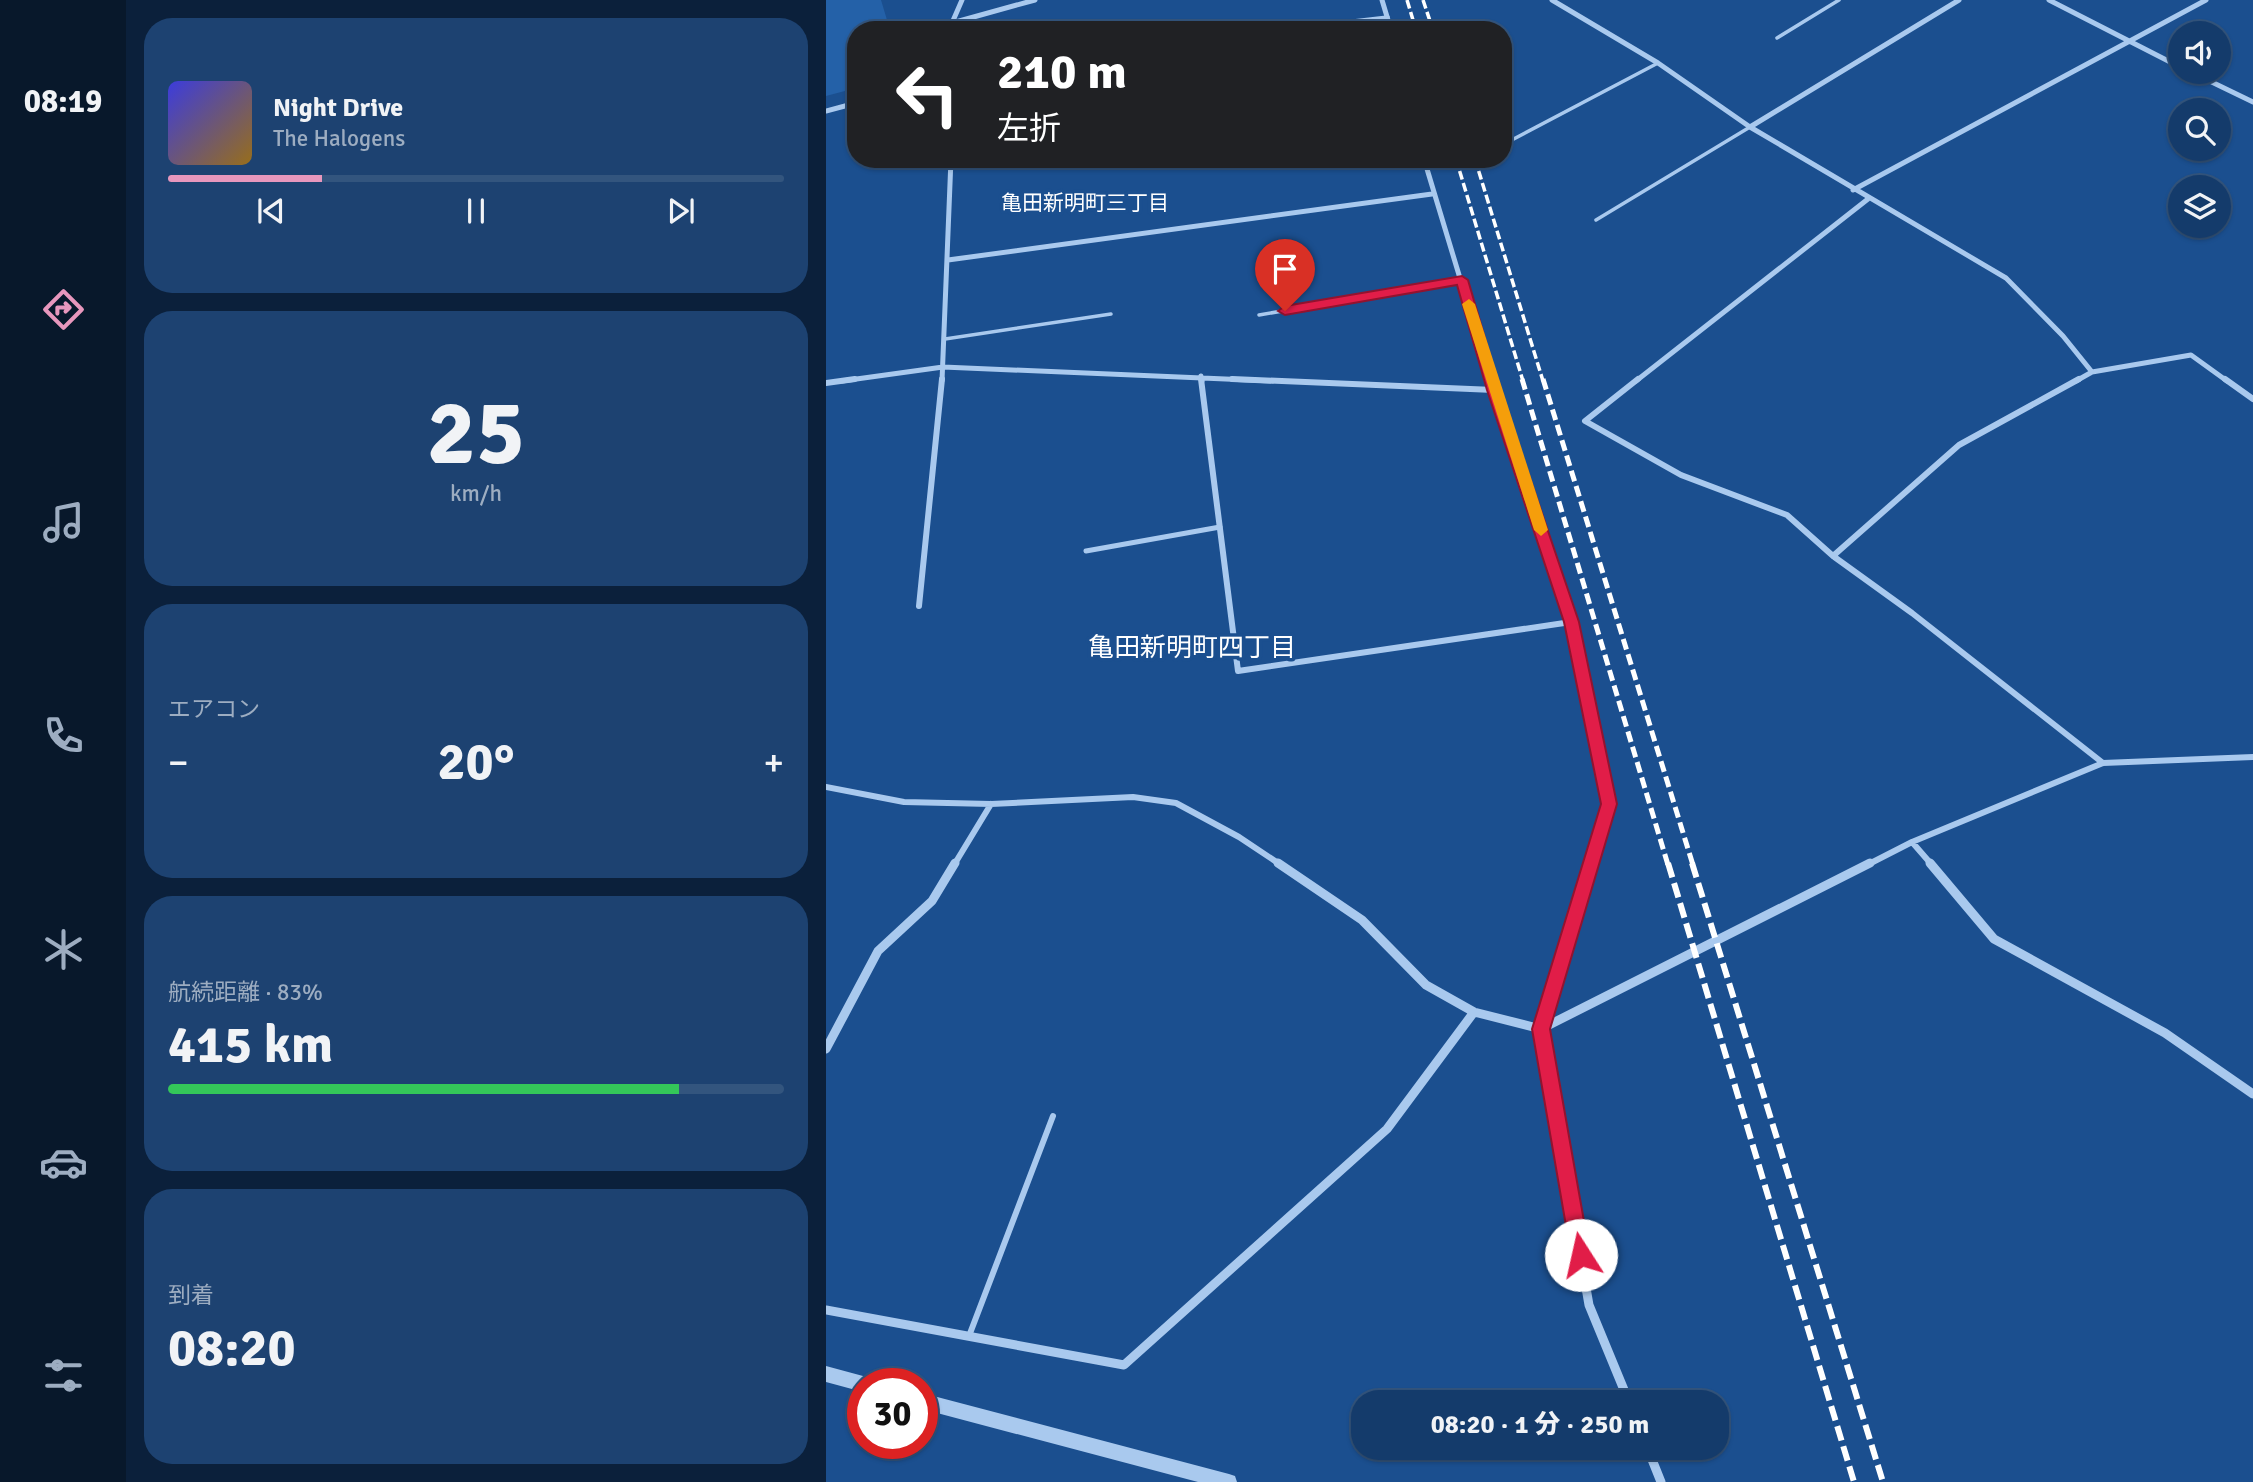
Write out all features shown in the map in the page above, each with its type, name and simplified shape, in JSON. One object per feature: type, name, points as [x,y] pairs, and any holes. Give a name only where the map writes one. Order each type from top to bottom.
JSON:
[{"type":"street","points":[[954,21],[962,0]]},
{"type":"street","points":[[968,21],[1035,0]]},
{"type":"street","points":[[1382,0],[1389,21]]},
{"type":"street","points":[[1552,0],[1658,63],[1750,127],[2006,278],[2063,336],[2092,372]]},
{"type":"street","points":[[1750,127],[1959,0]]},
{"type":"street","points":[[2049,0],[2168,60]]},
{"type":"street","points":[[1853,190],[2207,0]]},
{"type":"street","points":[[2216,84],[2253,102]]},
{"type":"street","points":[[826,111],[847,105]]},
{"type":"street","points":[[919,606],[943,367],[952,168]]},
{"type":"street","points":[[1426,168],[1494,390],[1571,622],[1609,804],[1541,1029],[1589,1305],[1624,1390]]},
{"type":"street","points":[[948,260],[1432,194]]},
{"type":"street","points":[[1868,199],[1585,421],[1681,475],[1787,515],[1833,556],[1912,613],[2103,763]]},
{"type":"street","points":[[1833,556],[1959,445],[2092,372],[2191,355],[2253,399]]},
{"type":"street","points":[[826,383],[943,367],[1494,390]]},
{"type":"street","points":[[1201,376],[1238,671],[1571,622]]},
{"type":"street","points":[[826,787],[904,802],[990,803],[1133,797],[1176,803],[1239,837],[1362,920],[1426,985],[1474,1012],[1541,1029],[1674,965],[1912,842],[2103,763],[2253,757]]},
{"type":"street","points":[[826,1049],[878,951],[932,901],[990,803]]},
{"type":"street","points":[[1912,842],[1994,939],[2165,1033],[2253,1094]]},
{"type":"street","points":[[826,1310],[1124,1365],[1387,1129],[1474,1012]]},
{"type":"street","points":[[826,1374],[847,1380]]},
{"type":"street","points":[[938,1405],[1229,1482]]},
{"type":"street","points":[[1652,1460],[1661,1482]]},
{"type":"lane","points":[[1777,38],[1839,0]]},
{"type":"lane","points":[[1354,21],[1388,17]]},
{"type":"lane","points":[[1512,140],[1658,63]]},
{"type":"lane","points":[[1596,220],[1750,127]]},
{"type":"lane","points":[[1259,315],[1462,280]]},
{"type":"lane","points":[[945,339],[1111,314]]},
{"type":"lane","points":[[1086,551],[1220,527]]},
{"type":"lane","points":[[969,1336],[1053,1116]]},
{"type":"shaded area","points":[[826,0],[881,0],[887,21],[847,21],[847,90],[826,96]]},
{"type":"railway","points":[[1407,0],[1413,21]]},
{"type":"railway","points":[[1423,0],[1430,21]]},
{"type":"railway","points":[[1459,168],[1523,381]]},
{"type":"railway","points":[[1478,168],[1543,381]]},
{"type":"railway","points":[[1522,379],[1668,865]]},
{"type":"railway","points":[[1543,379],[1693,865]]},
{"type":"railway","points":[[1668,863],[1854,1482]]},
{"type":"railway","points":[[1692,863],[1883,1482]]},
{"type":"slow traffic","points":[[1469,304],[1494,390],[1541,530]]},
{"type":"district","name":"亀田新明町三丁目","points":[[1085,203]]},
{"type":"district","name":"亀田新明町四丁目","points":[[1192,648]]},
{"type":"route","points":[[1285,311],[1462,280],[1494,390],[1571,622],[1609,804],[1541,1029],[1581,1255]]}]
